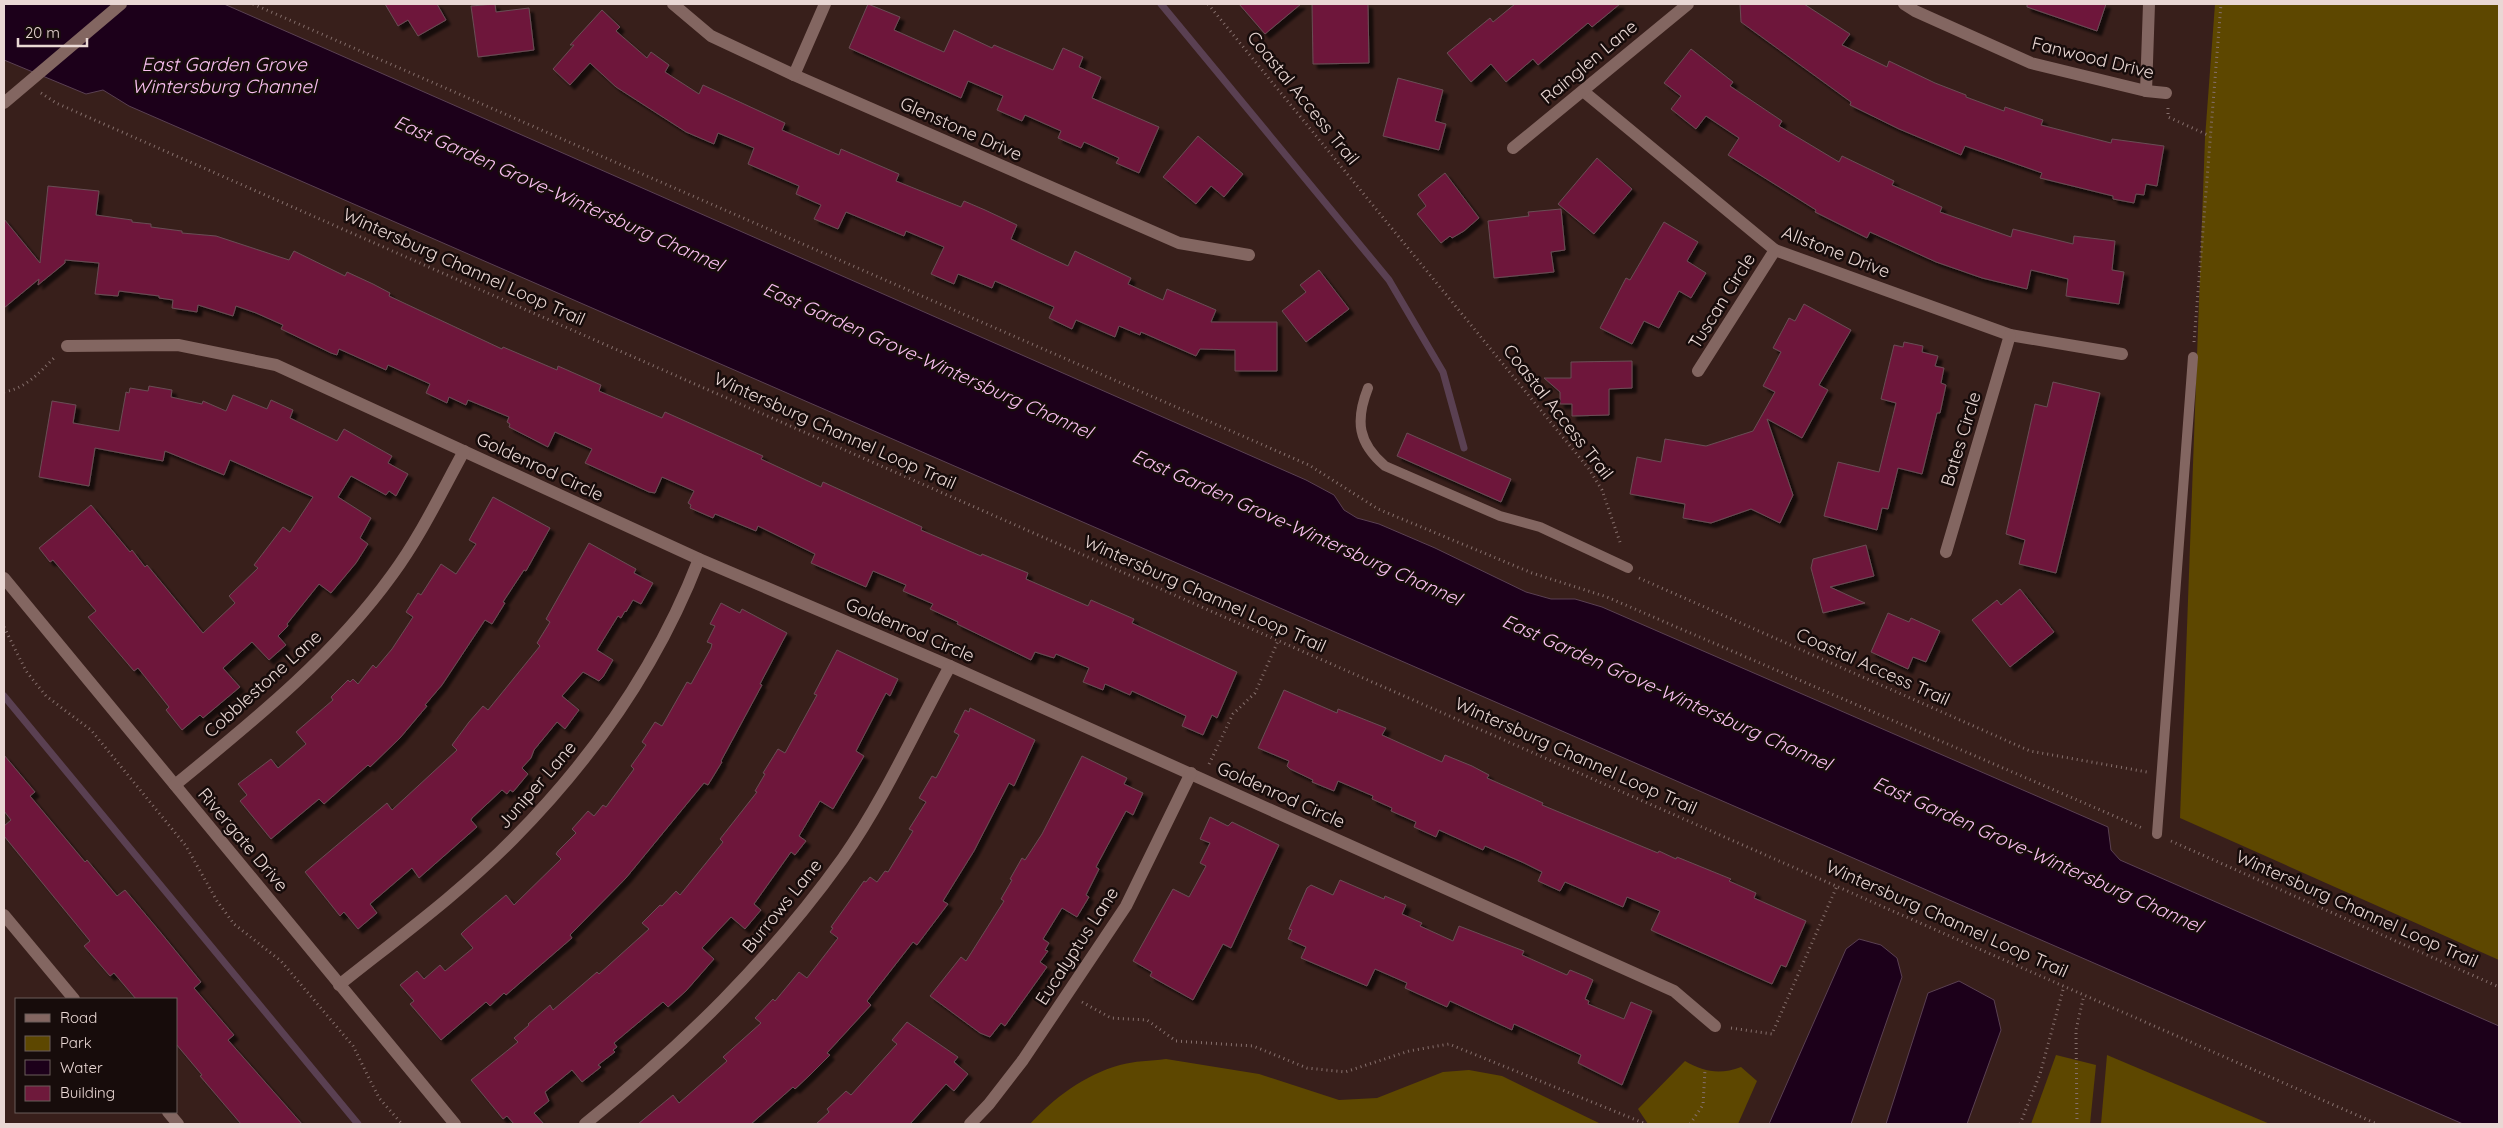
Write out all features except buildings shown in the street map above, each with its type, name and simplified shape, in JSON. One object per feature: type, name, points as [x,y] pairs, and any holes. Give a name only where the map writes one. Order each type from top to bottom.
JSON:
[{"type":"street","points":[[5,99],[121,4]]},
{"type":"street","name":"Glenstone Drive","points":[[673,4],[711,36],[1179,243],[1249,255]]},
{"type":"street","points":[[794,74],[825,4]]},
{"type":"street","name":"Rainglen Lane","points":[[1513,148],[1688,4]]},
{"type":"street","name":"Fanwood Drive","points":[[1904,4],[1914,11],[2031,63],[2146,91],[2166,93]]},
{"type":"street","points":[[2146,91],[2149,4]]},
{"type":"street","name":"Allstone Drive","points":[[1583,92],[1774,250],[2010,335],[2122,354]]},
{"type":"street","name":"Tuscan Circle","points":[[1698,371],[1774,250]]},
{"type":"street","name":"Bates Circle","points":[[1946,552],[2010,335]]},
{"type":"street","name":"Goldenrod Circle","points":[[67,346],[178,345],[276,365],[699,559],[950,666],[1674,991],[1715,1026]]},
{"type":"street","name":"Cobblestone Lane","points":[[175,785],[311,670],[352,625],[392,575],[413,543],[464,451]]},
{"type":"street","name":"Juniper Lane","points":[[339,984],[460,887],[512,840],[551,799],[623,707],[684,598],[699,559]]},
{"type":"street","name":"Rivergate Drive","points":[[4,578],[455,1124]]},
{"type":"street","name":"Burrows Lane","points":[[586,1124],[706,1019],[769,952],[805,908],[844,857],[870,814],[950,666]]},
{"type":"street","name":"Eucalyptus Lane","points":[[970,1124],[989,1104],[1023,1060],[1126,906],[1197,776]]},
{"type":"street","points":[[4,915],[73,998]]},
{"type":"street","points":[[169,1113],[178,1124]]},
{"type":"lane","points":[[2157,834],[2193,357]]},
{"type":"lane","points":[[1368,388],[1362,403],[1360,423],[1363,439],[1372,455],[1385,466],[1500,516],[1540,527],[1628,568]]},
{"type":"path","name":"Wintersburg Channel Loop Trail","points":[[253,4],[1309,465],[1378,509],[1532,573],[1607,597],[2157,834],[2499,986]]},
{"type":"path","name":"Coastal Access Trail","points":[[1208,4],[1589,469],[1602,490],[1628,568],[1637,577],[2030,751],[2162,774]]},
{"type":"path","points":[[2193,357],[2221,4]]},
{"type":"path","name":"Wintersburg Channel Loop Trail","points":[[28,81],[56,103],[2377,1124]]},
{"type":"path","points":[[2166,93],[2168,117],[2210,136]]},
{"type":"path","points":[[4,392],[19,389],[33,379],[67,346]]},
{"type":"path","points":[[4,627],[26,671],[46,696],[91,730],[186,846],[217,901],[234,924],[281,961],[353,1046],[379,1098],[402,1124]]},
{"type":"path","points":[[1197,776],[1233,714],[1255,693],[1278,641]]},
{"type":"path","points":[[1715,1026],[1772,1034],[1837,886]]},
{"type":"path","points":[[2020,1124],[2040,1074],[2064,986]]},
{"type":"path","points":[[1069,993],[1091,1009],[1111,1018],[1147,1020],[1176,1041],[1253,1046],[1307,1068],[1344,1072],[1409,1051],[1449,1044],[1646,1124]]},
{"type":"path","points":[[2077,1124],[2076,1030],[2084,995]]},
{"type":"path","points":[[1690,1124],[1703,1105],[1704,1070]]},
{"type":"green space","points":[[2215,4],[2499,4],[2499,960],[2180,818],[2205,138]]},
{"type":"green space","points":[[2056,1055],[2096,1065],[2090,1124],[2031,1124]]},
{"type":"green space","points":[[2107,1055],[2270,1124],[2101,1124]]},
{"type":"green space","points":[[1166,1059],[1259,1074],[1339,1100],[1377,1098],[1443,1072],[1469,1070],[1502,1076],[1601,1124],[1030,1124],[1070,1088],[1094,1075],[1125,1064]]},
{"type":"green space","points":[[1685,1061],[1699,1068],[1719,1072],[1741,1067],[1757,1081],[1738,1124],[1648,1124],[1638,1109]]},
{"type":"water","name":"East Garden Grove Wintersburg Channel","points":[[4,4],[224,4],[1306,480],[1334,495],[1344,510],[1357,518],[1379,524],[1435,548],[1526,592],[1551,599],[1575,599],[1602,607],[2108,827],[2111,850],[2120,860],[2499,1026],[2499,1124],[2463,1124],[129,106],[103,90],[86,94],[4,60]]},
{"type":"water","points":[[1859,939],[1881,945],[1897,958],[1902,977],[1851,1124],[1769,1124],[1846,949]]},
{"type":"water","points":[[1959,981],[1994,1000],[2001,1030],[1967,1124],[1886,1124],[1928,993]]},
{"type":"waterway","points":[[1161,4],[1389,280],[1443,372],[1464,448]]},
{"type":"waterway","points":[[4,696],[358,1124]]},
{"type":"water label","name":"East Garden Grove-Wintersburg Channel","points":[[559,193]]},
{"type":"water label","name":"East Garden Grove-Wintersburg Channel","points":[[928,360]]},
{"type":"water label","name":"East Garden Grove-Wintersburg Channel","points":[[1297,527]]},
{"type":"water label","name":"East Garden Grove-Wintersburg Channel","points":[[1667,692]]},
{"type":"water label","name":"East Garden Grove-Wintersburg Channel","points":[[2038,854]]}]
